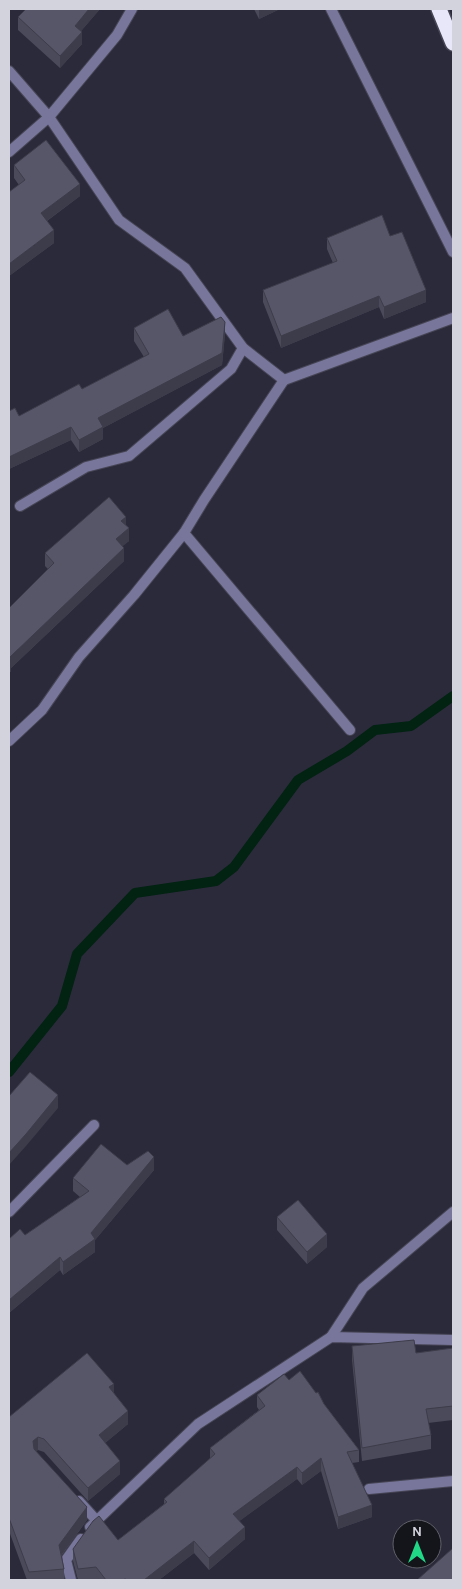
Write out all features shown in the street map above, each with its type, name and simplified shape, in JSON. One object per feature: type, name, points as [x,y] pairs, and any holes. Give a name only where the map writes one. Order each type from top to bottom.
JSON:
[{"type":"highway","points":[[439,9],[453,43]]},
{"type":"street","points":[[9,152],[49,117],[117,35],[132,9]]},
{"type":"street","points":[[331,9],[453,252]]},
{"type":"street","points":[[9,71],[49,117],[119,220],[185,268],[243,348],[284,380]]},
{"type":"street","points":[[9,741],[42,710],[79,657],[134,595],[184,533],[284,380],[453,318]]},
{"type":"street","points":[[20,506],[86,467],[129,456],[231,368],[243,348]]},
{"type":"street","points":[[184,533],[350,730]]},
{"type":"street","points":[[9,1212],[94,1124]]},
{"type":"street","points":[[71,1580],[66,1560],[88,1529],[198,1424],[332,1337],[363,1288],[453,1212]]},
{"type":"street","points":[[332,1337],[453,1340]]},
{"type":"street","points":[[369,1489],[453,1481]]},
{"type":"street","points":[[72,1493],[97,1521]]},
{"type":"building","points":[[26,9],[89,9],[75,26],[82,32],[60,56],[18,17]]},
{"type":"building","points":[[46,140],[80,184],[41,213],[54,230],[9,264],[9,192],[25,180],[14,165]]},
{"type":"building","points":[[382,215],[390,236],[402,232],[426,290],[384,307],[379,296],[281,336],[263,290],[337,261],[327,238]]},
{"type":"building","points":[[168,309],[183,336],[221,317],[225,322],[222,353],[98,418],[103,427],[79,440],[71,427],[9,457],[9,411],[15,408],[19,416],[79,384],[82,389],[149,354],[134,328]]},
{"type":"building","points":[[109,497],[126,517],[121,521],[129,528],[116,539],[124,548],[10,657],[9,661],[9,608],[54,563],[45,553]]},
{"type":"building","points":[[30,1072],[58,1095],[9,1153],[9,1096]]},
{"type":"building","points":[[101,1144],[127,1165],[148,1151],[154,1157],[91,1233],[95,1239],[63,1262],[60,1257],[9,1300],[9,1239],[20,1229],[25,1235],[89,1191],[73,1178]]},
{"type":"building","points":[[298,1200],[327,1234],[307,1252],[277,1217]]},
{"type":"building","points":[[414,1340],[416,1353],[453,1348],[453,1406],[426,1409],[431,1435],[362,1448],[352,1346]]},
{"type":"building","points":[[87,1353],[114,1384],[109,1387],[128,1411],[99,1435],[120,1461],[88,1488],[44,1439],[38,1437],[33,1441],[34,1449],[87,1507],[59,1545],[64,1569],[29,1572],[9,1518],[9,1417]]},
{"type":"building","points":[[300,1371],[316,1393],[318,1392],[324,1404],[359,1450],[347,1452],[372,1505],[338,1517],[321,1458],[302,1473],[297,1467],[233,1514],[245,1527],[209,1558],[194,1541],[144,1580],[106,1580],[96,1567],[78,1569],[73,1549],[93,1521],[99,1516],[118,1540],[167,1502],[164,1499],[215,1454],[210,1448],[265,1406],[257,1395],[284,1374],[289,1380]]},
{"type":"building","points":[[453,1548],[453,1580],[417,1580],[429,1569],[442,1569],[442,1558]]},
{"type":"waterway","points":[[9,1072],[62,1006],[77,954],[135,893],[216,881],[234,867],[298,780],[347,751],[375,730],[411,726],[453,696]]}]
